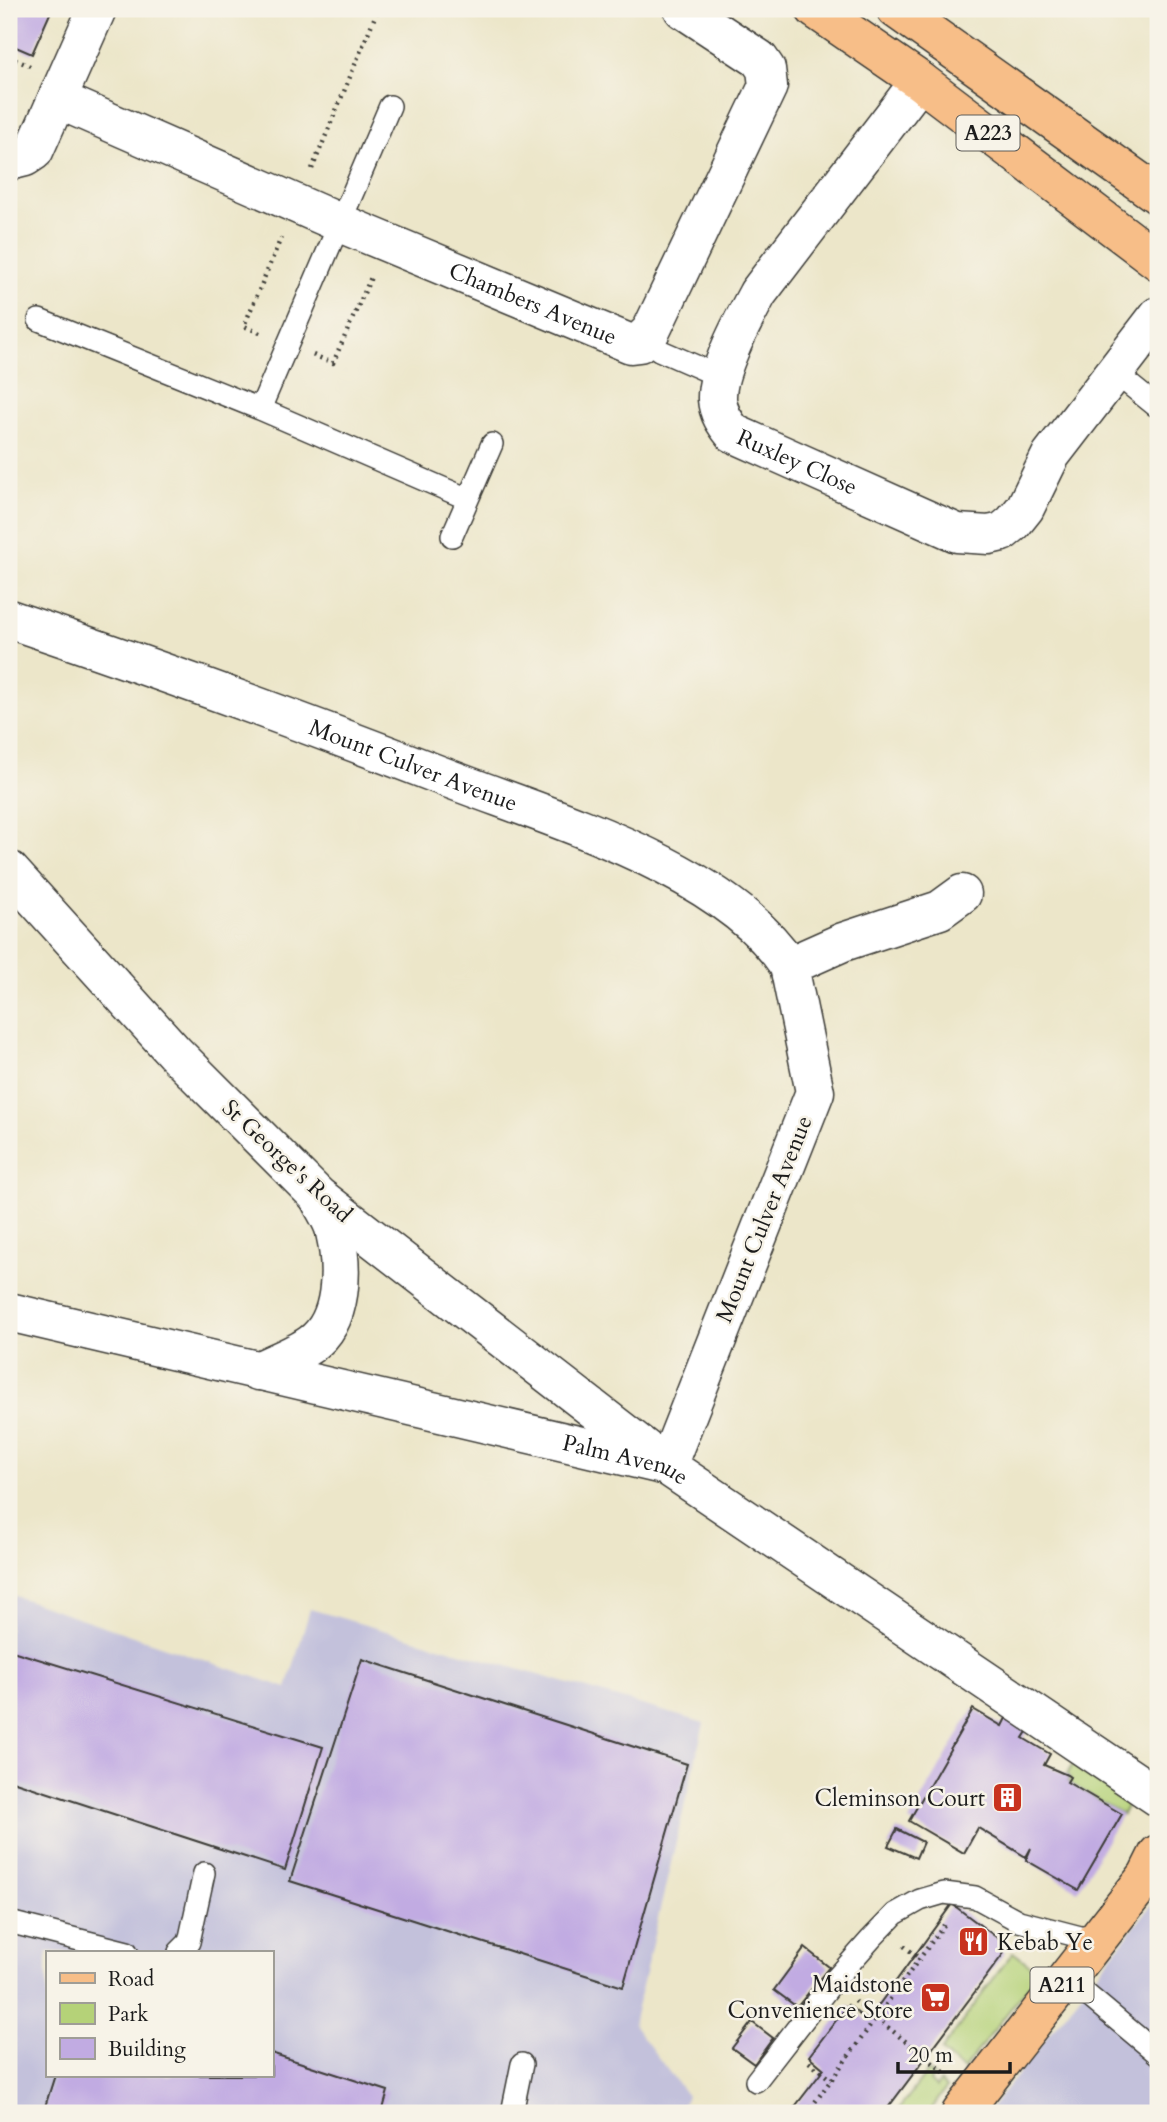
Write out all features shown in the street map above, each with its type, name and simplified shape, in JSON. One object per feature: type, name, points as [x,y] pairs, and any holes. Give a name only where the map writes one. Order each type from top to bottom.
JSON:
[{"type":"main road","name":"A223","points":[[815,9],[920,81],[1158,261]]},
{"type":"main road","name":"A223","points":[[896,9],[1158,195]]},
{"type":"main road","name":"A211","points":[[968,2105],[1154,1871]]},
{"type":"street","points":[[9,161],[25,158],[34,151],[97,9]]},
{"type":"street","name":"Chambers Avenue","points":[[57,99],[340,223],[631,344],[646,338],[768,86],[766,69],[749,51],[683,9]]},
{"type":"street","name":"Ruxley Close","points":[[920,81],[758,293],[721,377],[717,399],[723,420],[733,433],[747,442],[957,533],[989,535],[1002,532],[1025,508],[1051,456],[1158,316]]},
{"type":"street","name":"Mount Culver Avenue","points":[[9,619],[216,690],[651,857],[722,900],[771,943],[789,966],[815,1092],[667,1466]]},
{"type":"street","name":"St George's Road","points":[[9,870],[175,1053],[318,1196],[667,1466]]},
{"type":"street","points":[[789,966],[843,942],[940,910],[962,894]]},
{"type":"street","points":[[258,1371],[313,1343],[326,1328],[337,1303],[340,1274],[335,1230],[318,1196]]},
{"type":"street","name":"Palm Avenue","points":[[9,1312],[667,1466],[1158,1797]]},
{"type":"lane","points":[[260,409],[390,106]]},
{"type":"lane","points":[[39,320],[260,409],[468,499]]},
{"type":"lane","points":[[646,338],[659,350],[721,377]]},
{"type":"lane","points":[[1114,372],[1156,406]]},
{"type":"lane","points":[[452,536],[492,443]]},
{"type":"lane","points":[[181,1951],[189,1942],[204,1873]]},
{"type":"lane","points":[[756,2081],[832,1983],[895,1914],[920,1900],[944,1893],[975,1897],[1019,1921],[1096,1941]]},
{"type":"lane","points":[[9,1922],[123,1951]]},
{"type":"lane","points":[[1067,1978],[1158,2054]]},
{"type":"lane","points":[[512,2113],[522,2064]]},
{"type":"path","points":[[9,57],[24,64]]},
{"type":"path","points":[[807,2113],[946,1922]]},
{"type":"path","points":[[832,1983],[876,2018],[968,2105]]},
{"type":"shaded area","points":[[9,1594],[287,1688],[310,1609],[704,1723],[633,2024],[687,2096],[680,2113],[9,2113]]},
{"type":"shaded area","points":[[1158,1897],[1158,2113],[987,2113]]},
{"type":"green space","points":[[1079,1754],[1134,1791],[1122,1814],[1067,1782],[1070,1777],[1067,1775]]},
{"type":"green space","points":[[1013,1952],[1039,1972],[963,2070],[941,2051]]},
{"type":"green space","points":[[928,2071],[934,2076],[930,2081],[936,2087],[940,2082],[946,2088],[929,2113],[896,2113]]},
{"type":"building","points":[[9,9],[52,9],[32,54],[9,44]]},
{"type":"building","points":[[9,1650],[323,1747],[285,1870],[9,1780]]},
{"type":"building","points":[[362,1659],[687,1764],[623,1987],[290,1881]]},
{"type":"building","name":"Cleminson Court","points":[[973,1709],[1002,1726],[1006,1718],[1028,1730],[1023,1738],[1050,1754],[1044,1765],[1067,1775],[1070,1777],[1067,1782],[1122,1814],[1078,1890],[1026,1860],[1031,1848],[1026,1857],[978,1828],[964,1853],[909,1821]]},
{"type":"building","points":[[897,1829],[923,1842],[916,1858],[888,1846]]},
{"type":"building","points":[[952,1904],[1004,1943],[1004,1953],[884,2113],[790,2113],[824,2069],[809,2056],[848,2005],[867,2021]]},
{"type":"building","points":[[805,1948],[829,1967],[797,2007],[774,1990]]},
{"type":"building","points":[[752,2022],[773,2038],[754,2064],[732,2048]]},
{"type":"building","points":[[273,2054],[388,2091],[382,2113],[43,2113],[55,2076],[273,2076]]},
{"type":"place","name":"Cleminson Court","points":[[1008,1798]]},
{"type":"place","name":"Kebab Ye","points":[[974,1942]]},
{"type":"place","name":"Maidstone Convenience Store","points":[[936,1997]]}]
